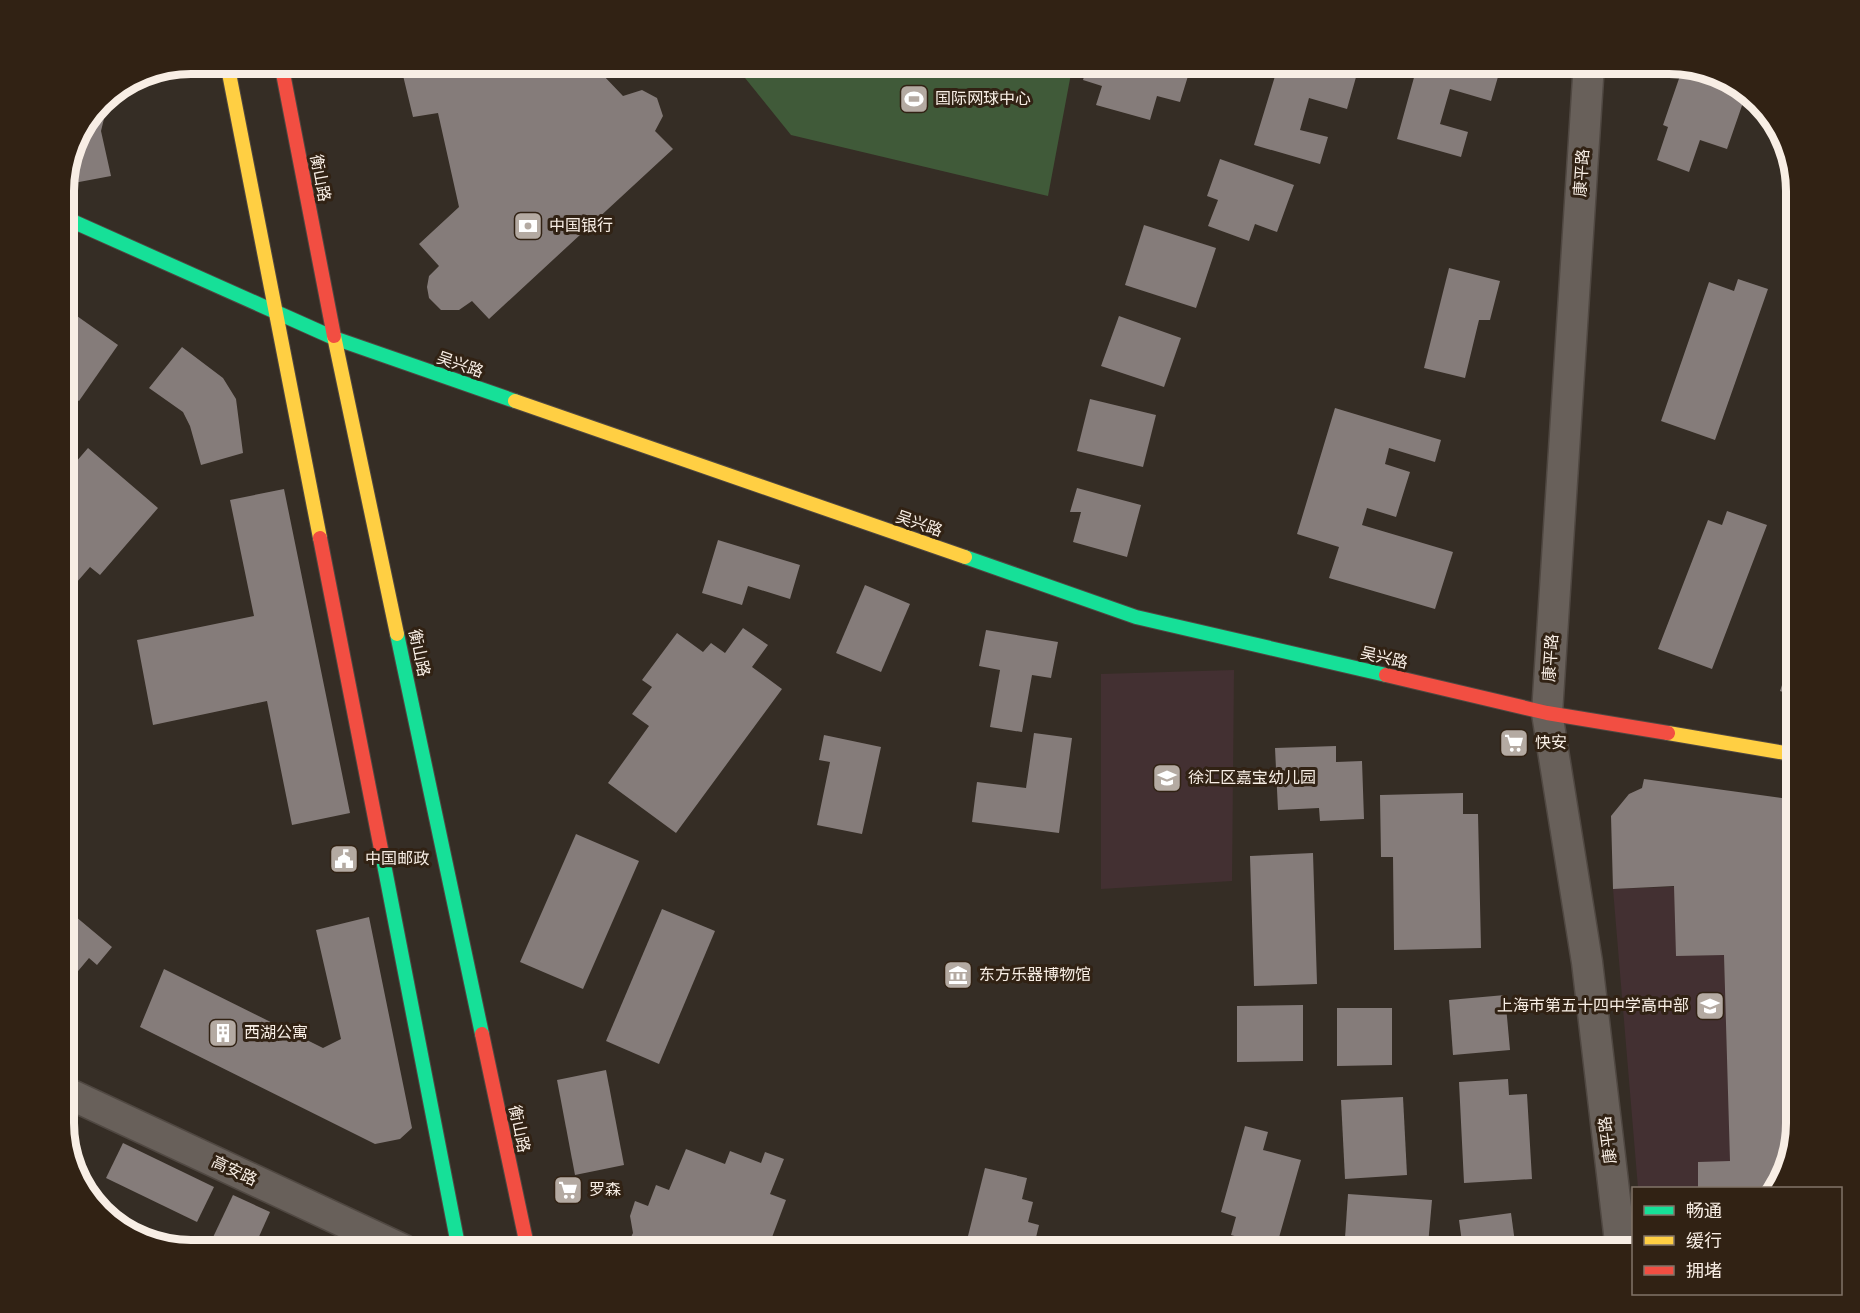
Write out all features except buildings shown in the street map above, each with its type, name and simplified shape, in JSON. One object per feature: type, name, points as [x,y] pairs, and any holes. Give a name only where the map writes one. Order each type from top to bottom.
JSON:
[{"type":"main road","points":[[229,74],[457,1240]]},
{"type":"main road","name":"衡山路","points":[[283,74],[334,338],[526,1240]]},
{"type":"main road","name":"吴兴路","points":[[74,222],[334,338],[1136,617],[1547,713],[1786,752]]},
{"type":"street","name":"康平路","points":[[1588,74],[1547,713],[1587,962],[1620,1240]]},
{"type":"street","name":"高安路","points":[[74,1096],[383,1240]]},
{"type":"shaded area","name":"徐汇区嘉宝幼儿园","points":[[1234,670],[1232,881],[1101,889],[1101,674]]},
{"type":"shaded area","name":"上海市第五十四中学高中部","points":[[1786,882],[1786,1138],[1783,1153],[1768,1187],[1638,1187],[1613,889]]},
{"type":"green space","name":"国际网球中心","points":[[742,74],[1071,74],[1048,196],[791,135]]},
{"type":"traffic: fast","points":[[74,222],[334,338],[515,401]]},
{"type":"traffic: fast","points":[[965,557],[1136,617],[1386,675]]},
{"type":"traffic: fast","points":[[397,634],[482,1034]]},
{"type":"traffic: fast","points":[[382,854],[457,1240]]},
{"type":"traffic: slow","points":[[229,74],[320,538]]},
{"type":"traffic: slow","points":[[334,336],[397,634]]},
{"type":"traffic: slow","points":[[515,401],[965,557]]},
{"type":"traffic: slow","points":[[1668,733],[1786,753]]},
{"type":"traffic: jam","points":[[283,74],[334,336]]},
{"type":"traffic: jam","points":[[320,538],[382,854]]},
{"type":"traffic: jam","points":[[1386,675],[1547,713],[1668,733]]},
{"type":"traffic: jam","points":[[482,1034],[526,1240]]},
{"type":"place","name":"国际网球中心","points":[[914,99]]},
{"type":"place","name":"中国银行","points":[[528,226]]},
{"type":"place","name":"快安","points":[[1514,743]]},
{"type":"place","name":"徐汇区嘉宝幼儿园","points":[[1167,778]]},
{"type":"place","name":"中国邮政","points":[[344,859]]},
{"type":"place","name":"东方乐器博物馆","points":[[958,975]]},
{"type":"place","name":"上海市第五十四中学高中部","points":[[1710,1006]]},
{"type":"place","name":"西湖公寓","points":[[223,1033]]},
{"type":"place","name":"罗森","points":[[568,1190]]}]
